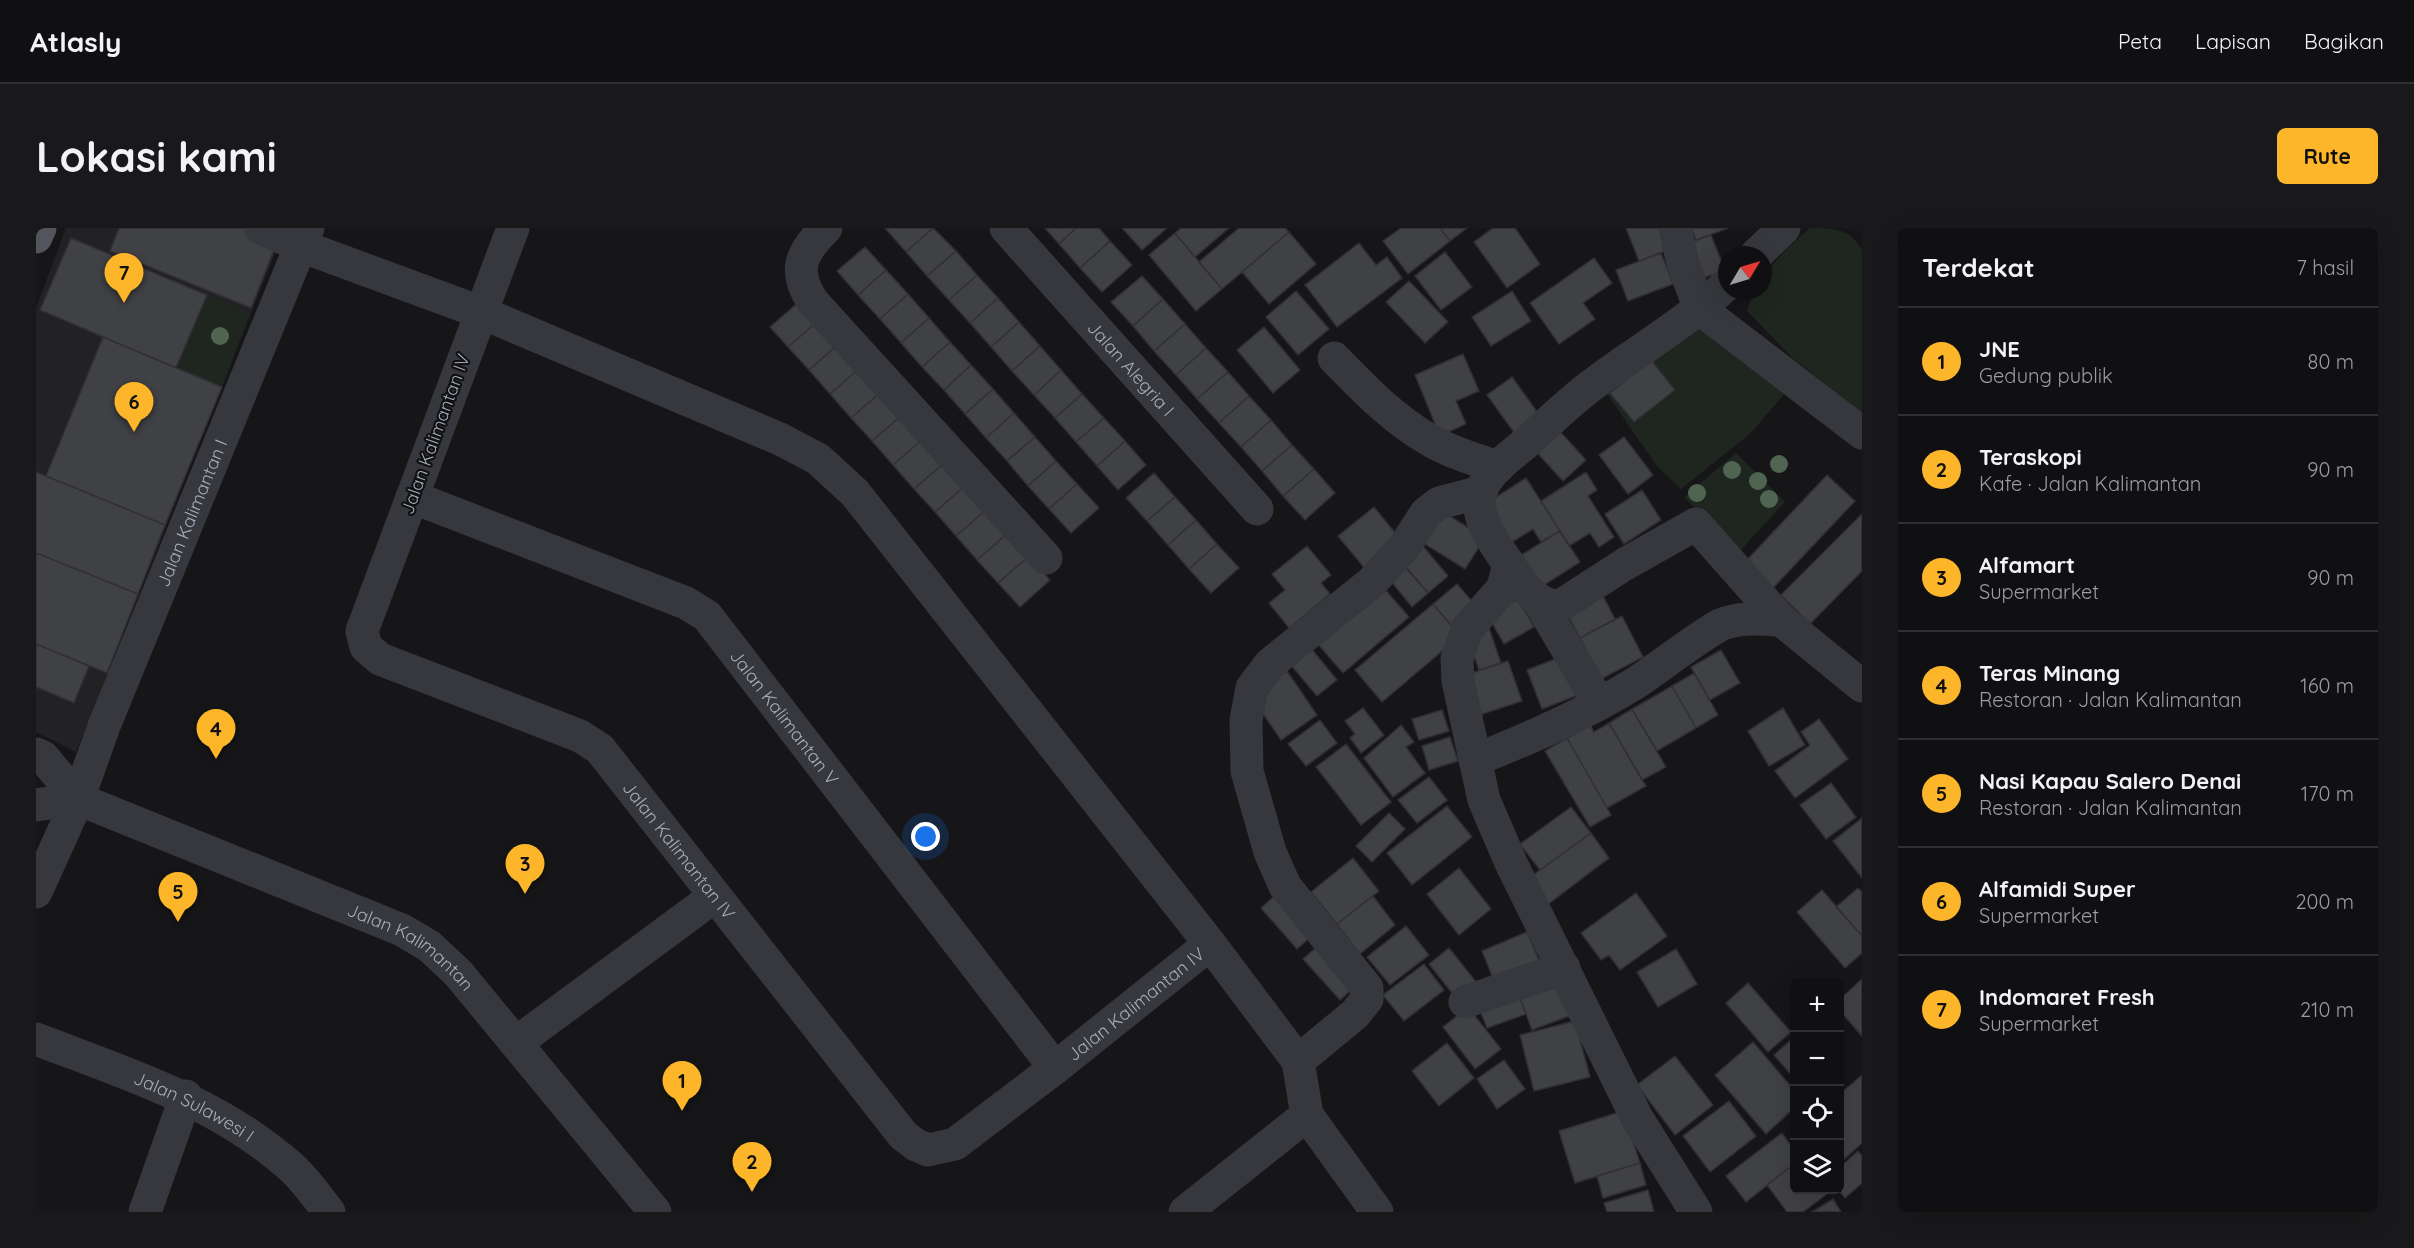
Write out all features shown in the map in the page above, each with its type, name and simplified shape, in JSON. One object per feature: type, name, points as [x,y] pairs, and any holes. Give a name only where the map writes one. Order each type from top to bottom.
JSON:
[{"type":"main road","points":[[36,237],[40,228]]},
{"type":"street","points":[[261,228],[304,237],[770,435],[818,459],[855,493],[1210,944],[1298,1061],[1306,1115],[1377,1212]]},
{"type":"street","name":"Jalan Kalimantan IV","points":[[513,228],[362,631],[366,647],[380,659],[591,741],[600,749],[903,1135],[916,1145],[928,1150],[955,1144],[1056,1068],[1210,944]]},
{"type":"street","points":[[826,228],[809,244],[799,273],[804,288],[1046,558]]},
{"type":"street","name":"Jalan Alegria I","points":[[1005,228],[1257,509]]},
{"type":"street","points":[[1675,228],[1683,264],[1700,309],[1862,433]]},
{"type":"street","points":[[1765,246],[1784,228]]},
{"type":"street","name":"Jalan Kalimantan I","points":[[36,892],[78,799],[104,726],[304,237]]},
{"type":"street","points":[[1298,1061],[1355,1014],[1368,999],[1367,988],[1285,886],[1270,852],[1247,771],[1246,720],[1252,688],[1270,664],[1372,582],[1404,547],[1426,513],[1439,503],[1489,479],[1594,384],[1700,309],[1718,292]]},
{"type":"street","points":[[1334,358],[1372,397],[1416,432],[1459,453],[1489,479]]},
{"type":"street","points":[[1489,479],[1479,508],[1484,524],[1509,564],[1540,603],[1599,703]]},
{"type":"street","name":"Jalan Kalimantan V","points":[[412,496],[686,603],[707,616],[1056,1068]]},
{"type":"street","points":[[1540,603],[1560,606],[1625,564],[1696,524],[1781,620],[1862,686]]},
{"type":"street","points":[[1509,564],[1503,588],[1467,629],[1457,659],[1458,681],[1484,800],[1511,863],[1637,1118],[1696,1212]]},
{"type":"street","points":[[1475,760],[1528,739],[1599,703],[1635,683],[1720,625],[1733,620],[1751,618],[1781,620]]},
{"type":"street","name":"Jalan Kalimantan","points":[[36,754],[42,757],[78,799],[402,930],[429,946],[458,973],[655,1212]]},
{"type":"street","points":[[36,805],[78,799]]},
{"type":"street","points":[[516,1043],[715,896]]},
{"type":"street","points":[[1465,1002],[1563,968]]},
{"type":"street","name":"Jalan Sulawesi I","points":[[36,1039],[186,1096],[252,1136],[293,1168],[329,1212]]},
{"type":"street","points":[[145,1212],[186,1096]]},
{"type":"street","points":[[1185,1212],[1306,1115]]},
{"type":"shaded area","points":[[66,228],[285,228],[76,752],[36,732],[36,308]]},
{"type":"shaded area","points":[[1810,228],[1827,228],[1847,233],[1862,250],[1862,413],[1793,358],[1747,311],[1751,300],[1772,300],[1772,267]]},
{"type":"shaded area","points":[[207,295],[250,313],[222,387],[176,368]]},
{"type":"shaded area","points":[[1697,320],[1786,392],[1751,433],[1681,489],[1656,465],[1603,388]],"holes":[[[1674,390],[1634,422],[1611,393]]]},
{"type":"shaded area","points":[[1736,453],[1785,502],[1737,554],[1684,497]]},
{"type":"building","points":[[119,228],[248,228],[278,240],[251,308],[110,251]]},
{"type":"building","points":[[885,228],[933,228],[906,252]]},
{"type":"building","points":[[933,228],[956,251],[927,276],[906,252]]},
{"type":"building","points":[[1045,228],[1076,228],[1059,244]]},
{"type":"building","points":[[1076,228],[1099,228],[1110,241],[1080,268],[1059,244]]},
{"type":"building","points":[[1122,228],[1167,228],[1142,250]]},
{"type":"building","points":[[1181,228],[1229,228],[1195,257],[1175,233]]},
{"type":"building","points":[[1239,228],[1285,228],[1289,232],[1222,289],[1199,262]]},
{"type":"building","points":[[1401,228],[1440,228],[1450,241],[1408,274],[1383,241]]},
{"type":"building","points":[[1440,228],[1467,228],[1450,241]]},
{"type":"building","points":[[1493,228],[1515,228],[1540,264],[1507,288],[1474,242]]},
{"type":"building","points":[[1626,228],[1666,228],[1673,248],[1639,261]]},
{"type":"building","points":[[1691,228],[1728,228],[1696,240]]},
{"type":"building","points":[[1289,232],[1316,264],[1269,304],[1242,272]]},
{"type":"building","points":[[1175,233],[1222,289],[1196,311],[1149,255]]},
{"type":"building","points":[[1711,235],[1718,252],[1718,273],[1696,281],[1683,245]]},
{"type":"building","points":[[71,238],[207,295],[176,368],[40,310]]},
{"type":"building","points":[[1110,241],[1132,265],[1102,292],[1080,268]]},
{"type":"building","points":[[1359,243],[1376,265],[1387,257],[1402,278],[1337,327],[1305,285]]},
{"type":"building","points":[[865,247],[886,270],[858,295],[837,271]]},
{"type":"building","points":[[956,251],[977,275],[949,300],[927,276]]},
{"type":"building","points":[[1445,252],[1472,287],[1441,310],[1415,276]]},
{"type":"building","points":[[1661,253],[1673,284],[1628,301],[1616,270]]},
{"type":"building","points":[[1594,258],[1612,283],[1583,303],[1595,319],[1559,344],[1530,303]]},
{"type":"building","points":[[886,270],[908,294],[880,319],[858,295]]},
{"type":"building","points":[[977,275],[998,298],[970,323],[949,300]]},
{"type":"building","points":[[1142,276],[1163,299],[1133,326],[1111,302]]},
{"type":"building","points":[[1409,281],[1448,322],[1425,343],[1386,302]]},
{"type":"building","points":[[1296,291],[1329,329],[1298,355],[1266,317]]},
{"type":"building","points":[[1512,291],[1531,321],[1491,346],[1472,317]]},
{"type":"building","points":[[908,294],[929,318],[901,343],[880,319]]},
{"type":"building","points":[[998,298],[1019,322],[991,347],[970,323]]},
{"type":"building","points":[[1163,299],[1185,324],[1154,351],[1133,326]]},
{"type":"building","points":[[801,300],[819,320],[788,347],[770,327]]},
{"type":"building","points":[[929,318],[950,342],[922,367],[901,343]]},
{"type":"building","points":[[819,320],[840,343],[809,370],[788,347]]},
{"type":"building","points":[[1019,322],[1040,346],[1012,371],[991,347]]},
{"type":"building","points":[[1185,324],[1206,348],[1176,375],[1154,351]]},
{"type":"building","points":[[1264,327],[1300,370],[1273,393],[1237,350]]},
{"type":"building","points":[[103,337],[222,387],[165,525],[46,476]]},
{"type":"building","points":[[950,342],[971,365],[944,390],[922,367]]},
{"type":"building","points":[[840,343],[861,367],[830,394],[809,370]]},
{"type":"building","points":[[1040,346],[1061,370],[1034,395],[1012,371]]},
{"type":"building","points":[[1206,348],[1228,372],[1197,399],[1176,375]]},
{"type":"building","points":[[1463,354],[1479,391],[1456,401],[1466,424],[1440,436],[1415,375]]},
{"type":"building","points":[[1651,360],[1675,390],[1634,422],[1610,393]]},
{"type":"building","points":[[971,365],[993,389],[965,414],[944,390]]},
{"type":"building","points":[[861,367],[882,391],[851,418],[830,394]]},
{"type":"building","points":[[1061,370],[1082,394],[1055,418],[1034,395]]},
{"type":"building","points":[[1228,372],[1249,396],[1219,423],[1197,399]]},
{"type":"building","points":[[1512,377],[1543,420],[1518,438],[1487,395]]},
{"type":"building","points":[[993,389],[1014,413],[986,438],[965,414]]},
{"type":"building","points":[[882,391],[903,414],[872,441],[851,418]]},
{"type":"building","points":[[1082,394],[1104,418],[1076,442],[1055,418]]},
{"type":"building","points":[[1249,396],[1271,420],[1241,447],[1219,423]]},
{"type":"building","points":[[1014,413],[1035,437],[1007,461],[986,438]]},
{"type":"building","points":[[903,414],[924,438],[893,465],[872,441]]},
{"type":"building","points":[[1104,418],[1125,441],[1097,466],[1076,442]]},
{"type":"building","points":[[1271,420],[1292,445],[1262,471],[1241,447]]},
{"type":"building","points":[[1553,424],[1586,460],[1563,481],[1530,445]]},
{"type":"building","points":[[1035,437],[1056,461],[1028,486],[1007,461]]},
{"type":"building","points":[[1624,437],[1653,475],[1628,494],[1599,455]]},
{"type":"building","points":[[924,438],[945,462],[914,489],[893,465]]},
{"type":"building","points":[[1125,441],[1146,465],[1118,490],[1097,466]]},
{"type":"building","points":[[1292,445],[1314,469],[1283,496],[1262,471]]},
{"type":"building","points":[[1056,461],[1077,484],[1049,509],[1028,486]]},
{"type":"building","points":[[945,462],[966,485],[935,512],[914,489]]},
{"type":"building","points":[[1314,469],[1335,493],[1305,520],[1283,496]]},
{"type":"building","points":[[36,472],[165,525],[138,594],[36,553]]},
{"type":"building","points":[[1586,472],[1597,490],[1588,496],[1614,537],[1599,547],[1590,533],[1569,546],[1541,501]]},
{"type":"building","points":[[1154,473],[1175,497],[1147,521],[1126,498]]},
{"type":"building","points":[[1827,475],[1855,501],[1773,588],[1745,562]]},
{"type":"building","points":[[1526,478],[1560,531],[1541,542],[1533,529],[1509,544],[1484,505]]},
{"type":"building","points":[[1077,484],[1099,508],[1071,533],[1049,509]]},
{"type":"building","points":[[966,485],[987,509],[956,536],[935,512]]},
{"type":"building","points":[[1642,490],[1661,520],[1624,544],[1605,514]]},
{"type":"building","points":[[1175,497],[1196,520],[1168,545],[1147,521]]},
{"type":"building","points":[[1374,507],[1401,540],[1366,570],[1338,536]]},
{"type":"building","points":[[987,509],[1008,533],[977,560],[956,536]]},
{"type":"building","points":[[1440,510],[1485,538],[1465,569],[1420,541]]},
{"type":"building","points":[[1862,514],[1862,571],[1810,624],[1781,595]]},
{"type":"building","points":[[1196,520],[1217,544],[1189,569],[1168,545]]},
{"type":"building","points":[[1560,531],[1580,562],[1538,589],[1518,557]]},
{"type":"building","points":[[1008,533],[1029,556],[998,583],[977,560]]},
{"type":"building","points":[[1217,544],[1239,568],[1211,593],[1189,569]]},
{"type":"building","points":[[1422,545],[1448,576],[1428,593],[1402,562]]},
{"type":"building","points":[[1307,546],[1331,575],[1321,583],[1330,594],[1289,628],[1269,603],[1285,590],[1272,574]]},
{"type":"building","points":[[36,553],[138,594],[107,673],[36,644]]},
{"type":"building","points":[[1029,556],[1050,580],[1020,607],[998,583]]},
{"type":"building","points":[[1405,567],[1428,593],[1412,607],[1390,580]]},
{"type":"building","points":[[1457,584],[1476,606],[1452,626],[1433,604]]},
{"type":"building","points":[[1382,586],[1409,617],[1343,673],[1316,642]]},
{"type":"building","points":[[1603,596],[1615,619],[1580,638],[1567,614]]},
{"type":"building","points":[[1518,599],[1534,627],[1504,644],[1488,616]]},
{"type":"building","points":[[1433,604],[1460,636],[1382,702],[1355,670]]},
{"type":"building","points":[[1622,616],[1643,657],[1601,679],[1580,638]]},
{"type":"building","points":[[1489,628],[1501,663],[1479,670],[1467,635]]},
{"type":"building","points":[[36,644],[89,666],[74,703],[36,687]]},
{"type":"building","points":[[1310,647],[1337,680],[1317,696],[1290,664]]},
{"type":"building","points":[[1721,650],[1740,683],[1710,700],[1691,667]]},
{"type":"building","points":[[1563,656],[1578,695],[1542,709],[1527,670]]},
{"type":"building","points":[[1508,661],[1522,701],[1476,716],[1463,676]]},
{"type":"building","points":[[1287,671],[1317,715],[1281,740],[1257,705],[1259,690]]},
{"type":"building","points":[[1694,673],[1718,715],[1696,728],[1672,686]]},
{"type":"building","points":[[1672,686],[1696,728],[1657,751],[1632,709]]},
{"type":"building","points":[[1363,708],[1384,735],[1361,753],[1350,738],[1355,734],[1345,721]]},
{"type":"building","points":[[1783,708],[1805,745],[1769,766],[1748,731]]},
{"type":"building","points":[[1632,709],[1666,767],[1642,780],[1609,723]]},
{"type":"building","points":[[1442,710],[1449,731],[1419,740],[1412,719]]},
{"type":"building","points":[[1819,719],[1848,759],[1795,798],[1775,771],[1810,745],[1801,732]]},
{"type":"building","points":[[1320,720],[1337,743],[1306,766],[1288,744]]},
{"type":"building","points":[[1609,723],[1646,786],[1607,808],[1567,738],[1590,725],[1594,732]]},
{"type":"building","points":[[1401,725],[1414,742],[1406,747],[1425,773],[1393,797],[1364,758]]},
{"type":"building","points":[[1450,737],[1458,761],[1429,770],[1422,746]]},
{"type":"building","points":[[1567,738],[1611,815],[1590,827],[1545,751]]},
{"type":"building","points":[[1346,744],[1391,802],[1361,825],[1316,767]]},
{"type":"building","points":[[1429,777],[1447,800],[1417,823],[1398,800]]},
{"type":"building","points":[[1831,783],[1856,817],[1826,839],[1800,805]]},
{"type":"building","points":[[1447,806],[1472,837],[1412,885],[1387,853]]},
{"type":"building","points":[[1571,807],[1591,833],[1540,870],[1520,844]]},
{"type":"building","points":[[1389,813],[1405,829],[1372,862],[1356,846]]},
{"type":"building","points":[[1862,818],[1862,878],[1833,841]]},
{"type":"building","points":[[1591,833],[1609,858],[1547,905],[1528,879]]},
{"type":"building","points":[[1353,858],[1379,891],[1337,924],[1311,892]]},
{"type":"building","points":[[1459,868],[1491,909],[1459,935],[1427,894]]},
{"type":"building","points":[[1858,888],[1862,892],[1862,936],[1836,907]]},
{"type":"building","points":[[1822,890],[1862,936],[1862,953],[1845,968],[1797,912]]},
{"type":"building","points":[[1278,893],[1314,934],[1297,949],[1261,908]]},
{"type":"building","points":[[1636,893],[1667,936],[1620,970],[1609,955],[1601,960],[1581,933]]},
{"type":"building","points":[[1373,896],[1395,925],[1360,954],[1337,924]]},
{"type":"building","points":[[1406,926],[1429,955],[1390,985],[1367,957]]},
{"type":"building","points":[[1527,932],[1541,965],[1495,983],[1482,951]]},
{"type":"building","points":[[1321,943],[1358,984],[1340,1000],[1303,959]]},
{"type":"building","points":[[1449,948],[1480,987],[1460,1003],[1429,964]]},
{"type":"building","points":[[1676,949],[1697,984],[1658,1007],[1637,972]]},
{"type":"building","points":[[1424,964],[1444,990],[1404,1021],[1383,995]]},
{"type":"building","points":[[1553,973],[1569,1016],[1532,1030],[1516,987]]},
{"type":"building","points":[[1862,979],[1862,1036],[1844,1016],[1844,995]]},
{"type":"building","points":[[1748,983],[1790,1033],[1768,1052],[1726,1003]]},
{"type":"building","points":[[1516,987],[1526,1014],[1487,1028],[1477,1003]]},
{"type":"building","points":[[1468,1007],[1501,1049],[1475,1069],[1443,1027]]},
{"type":"building","points":[[1575,1021],[1590,1077],[1534,1091],[1520,1035]]},
{"type":"building","points":[[1790,1041],[1790,1073],[1774,1055]]},
{"type":"building","points":[[1753,1042],[1790,1085],[1790,1112],[1766,1134],[1715,1075]]},
{"type":"building","points":[[1447,1043],[1474,1078],[1439,1106],[1412,1071]]},
{"type":"building","points":[[1675,1056],[1713,1105],[1675,1135],[1637,1085]]},
{"type":"building","points":[[1504,1060],[1525,1089],[1497,1109],[1477,1079]]},
{"type":"building","points":[[1862,1075],[1862,1143],[1844,1159],[1844,1140],[1844,1091]]},
{"type":"building","points":[[1729,1101],[1756,1136],[1710,1172],[1683,1136]]},
{"type":"building","points":[[1623,1111],[1640,1163],[1575,1183],[1559,1131]]},
{"type":"building","points":[[1782,1133],[1790,1144],[1790,1167],[1746,1202],[1726,1176]]},
{"type":"building","points":[[1858,1151],[1862,1156],[1862,1183],[1845,1198],[1842,1194],[1844,1194],[1844,1163]]},
{"type":"building","points":[[1640,1163],[1646,1185],[1603,1198],[1597,1176]]},
{"type":"building","points":[[1790,1167],[1790,1194],[1827,1194],[1803,1212],[1787,1212],[1767,1185]]},
{"type":"building","points":[[1648,1190],[1654,1212],[1607,1212],[1604,1203]]},
{"type":"building","points":[[1833,1199],[1841,1212],[1812,1212]]},
{"type":"place","name":"Indomaret Fresh","points":[[124,303]]},
{"type":"place","name":"Alfamidi Super","points":[[134,432]]},
{"type":"place","name":"Teras Minang","points":[[216,759]]},
{"type":"place","name":"Alfamart","points":[[525,894]]},
{"type":"place","name":"Nasi Kapau Salero Denai","points":[[178,922]]},
{"type":"place","name":"JNE","points":[[682,1111]]},
{"type":"place","name":"Teraskopi","points":[[752,1192]]}]
